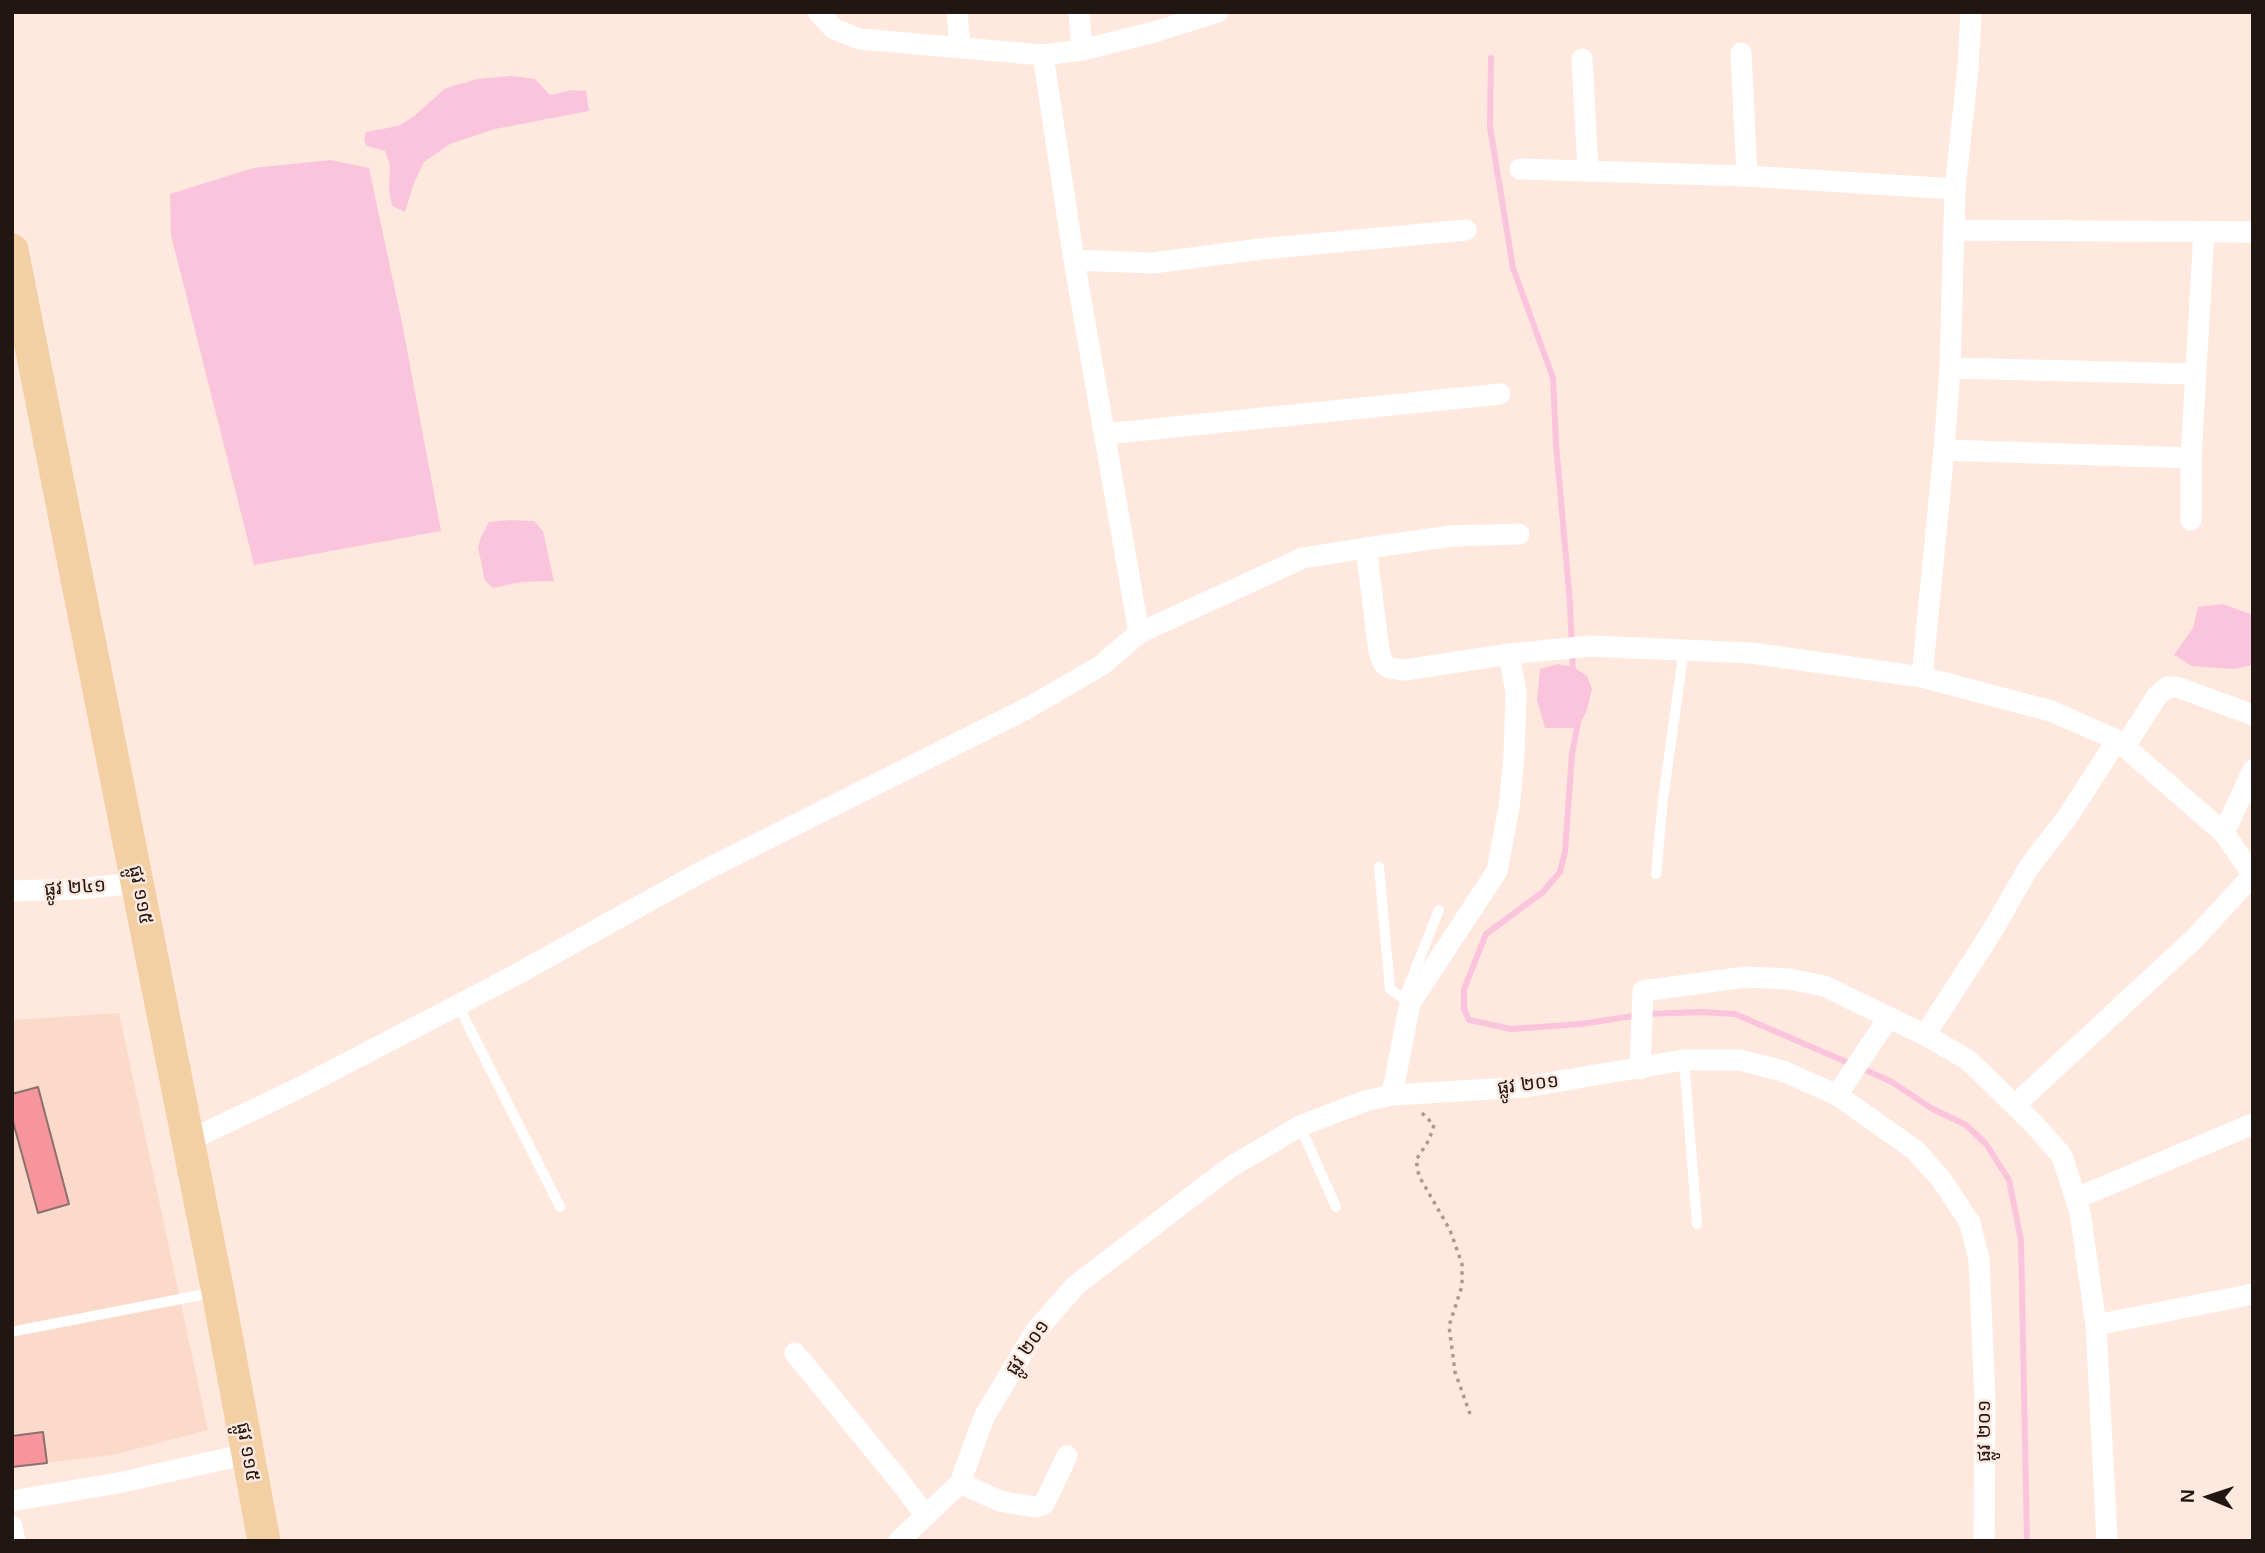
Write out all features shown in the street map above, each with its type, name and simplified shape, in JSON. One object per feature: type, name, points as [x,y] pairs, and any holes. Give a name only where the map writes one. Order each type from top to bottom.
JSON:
[{"type":"main road","name":"ផ្លូវ ១១៥","points":[[12,250],[218,1292],[264,1541]]},
{"type":"street","points":[[818,12],[834,29],[860,39],[1043,55],[1082,50],[1215,13]]},
{"type":"street","points":[[957,12],[960,46]]},
{"type":"street","points":[[1079,12],[1082,50]]},
{"type":"street","points":[[1922,677],[1944,450],[1950,368],[1955,189],[1971,12]]},
{"type":"street","points":[[1741,53],[1747,176]]},
{"type":"street","points":[[1043,55],[1074,260],[1139,633]]},
{"type":"street","points":[[1582,59],[1588,170]]},
{"type":"street","points":[[1520,169],[1747,176],[1955,189]]},
{"type":"street","points":[[1074,260],[1153,262],[1466,230]]},
{"type":"street","points":[[1955,230],[2253,232]]},
{"type":"street","points":[[2191,520],[2191,458],[2204,231]]},
{"type":"street","points":[[1950,368],[2196,374]]},
{"type":"street","points":[[1105,434],[1500,394]]},
{"type":"street","points":[[1944,450],[2191,458]]},
{"type":"street","points":[[188,1141],[297,1089],[458,1006],[701,872],[1028,708],[1102,665],[1139,633],[1303,558],[1452,537],[1519,534]]},
{"type":"street","points":[[1366,548],[1379,651],[1383,663],[1389,668],[1405,670],[1509,654],[1585,646],[1751,653],[1922,677],[2051,711],[2121,743],[2224,833],[2253,875],[2195,938],[2015,1105]]},
{"type":"street","points":[[1400,1095],[1407,1001],[1497,871],[1509,807],[1514,756],[1516,693],[1509,654]]},
{"type":"street","points":[[1925,1035],[1991,933],[2029,867],[2157,696],[2168,687],[2177,688],[2253,715]]},
{"type":"street","points":[[2224,833],[2253,769]]},
{"type":"street","name":"ផ្លូវ ២៤១","points":[[12,891],[77,889],[137,883]]},
{"type":"street","points":[[1640,1069],[1643,991],[1745,977],[1790,979],[1824,986],[1925,1035],[1968,1060],[2015,1105],[2062,1156],[2077,1198],[2096,1325],[2107,1541]]},
{"type":"street","points":[[1836,1095],[1889,1017]]},
{"type":"street","name":"ផ្លូវ ២០១","points":[[899,1541],[960,1483],[984,1417],[1035,1332],[1076,1285],[1229,1168],[1300,1126],[1365,1101],[1400,1095],[1525,1087],[1684,1060],[1740,1060],[1783,1071],[1836,1095],[1915,1150],[1941,1179],[1970,1223],[1979,1260],[1985,1399],[1984,1541]]},
{"type":"street","points":[[2077,1198],[2253,1124]]},
{"type":"street","points":[[2096,1325],[2253,1294]]},
{"type":"street","points":[[795,1353],[926,1516]]},
{"type":"street","points":[[12,1501],[118,1483],[247,1454]]},
{"type":"street","points":[[960,1483],[1000,1501],[1035,1507],[1044,1504],[1067,1456]]},
{"type":"street","points":[[12,1526],[15,1541]]},
{"type":"lane","points":[[1656,874],[1663,799],[1684,649]]},
{"type":"lane","points":[[1379,867],[1390,989],[1407,1001],[1439,910]]},
{"type":"lane","points":[[458,1006],[560,1207]]},
{"type":"lane","points":[[1684,1060],[1697,1224]]},
{"type":"lane","points":[[1300,1126],[1336,1206]]},
{"type":"lane","points":[[16,1331],[218,1292]]},
{"type":"path","points":[[1400,1095],[1434,1125],[1429,1140],[1416,1160],[1419,1176],[1450,1230],[1462,1264],[1462,1286],[1449,1326],[1455,1372],[1470,1414]]},
{"type":"shaded area","points":[[511,76],[535,79],[550,95],[572,90],[586,91],[589,111],[495,129],[450,144],[424,162],[405,212],[392,206],[389,189],[390,165],[385,151],[367,146],[364,140],[366,132],[398,126],[413,117],[446,88],[478,79]]},
{"type":"shaded area","points":[[331,160],[369,168],[402,323],[441,531],[254,565],[171,235],[170,194],[253,168]]},
{"type":"shaded area","points":[[534,521],[543,531],[554,581],[521,582],[493,588],[485,581],[478,547],[481,537],[489,522]]},
{"type":"shaded area","points":[[2223,604],[2253,615],[2253,665],[2234,669],[2192,666],[2174,655],[2193,628],[2198,607]]},
{"type":"shaded area","points":[[1558,664],[1573,667],[1587,676],[1592,689],[1587,710],[1578,728],[1545,728],[1537,700],[1540,669]]},
{"type":"shaded area","points":[[119,1013],[208,1430],[113,1455],[12,1467],[12,1020]]},
{"type":"building","points":[[38,1087],[69,1204],[38,1213],[12,1118],[12,1094]]},
{"type":"building","points":[[43,1432],[47,1463],[12,1467],[12,1436]]},
{"type":"waterway","points":[[1491,58],[1490,127],[1513,268],[1553,378],[1573,673]]},
{"type":"waterway","points":[[1578,722],[1572,754],[1565,852],[1560,872],[1543,892],[1486,934],[1464,989],[1464,1009],[1469,1020],[1511,1029],[1581,1024],[1646,1014],[1735,1014],[1851,1064]]},
{"type":"waterway","points":[[1861,1068],[1892,1082],[1931,1108],[1966,1125],[1986,1144],[2009,1180],[2021,1240],[2027,1541]]}]
